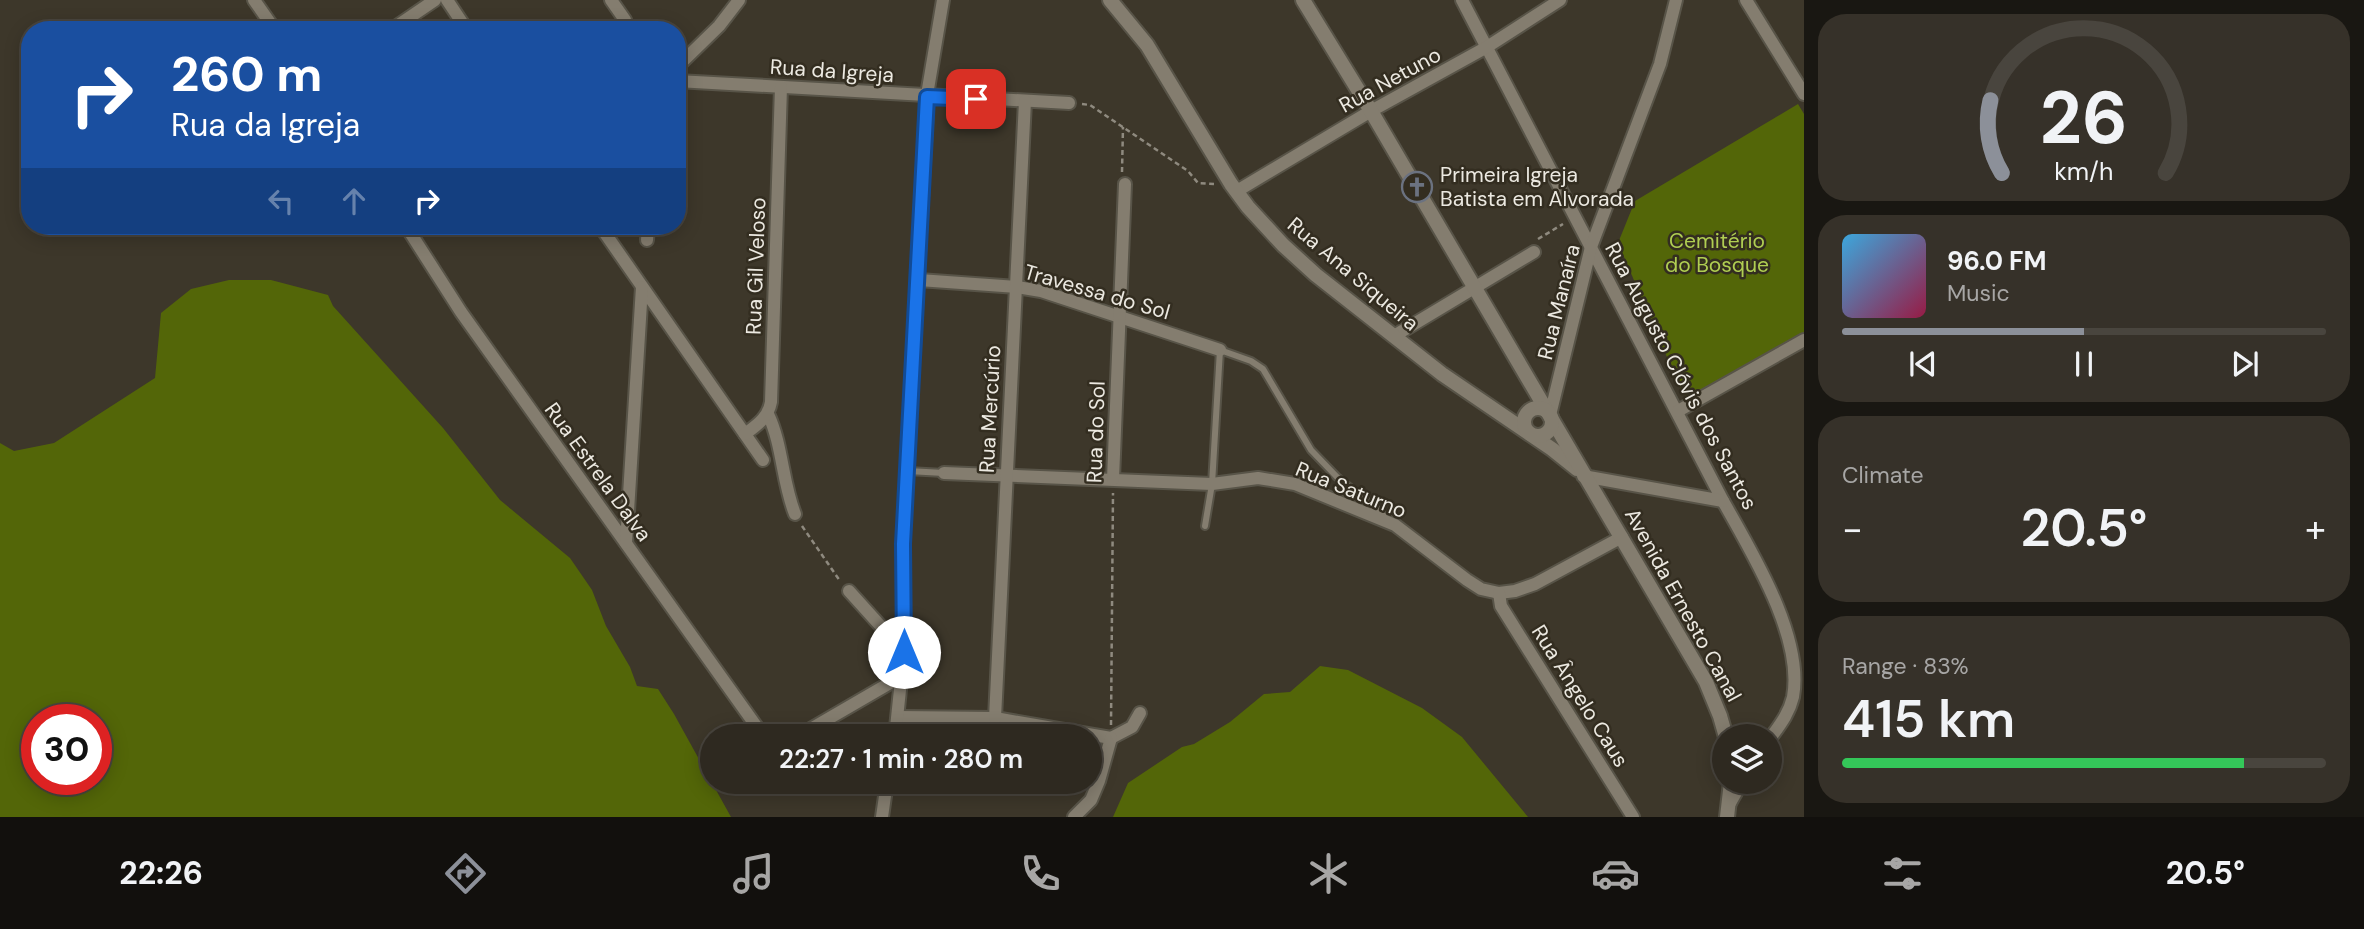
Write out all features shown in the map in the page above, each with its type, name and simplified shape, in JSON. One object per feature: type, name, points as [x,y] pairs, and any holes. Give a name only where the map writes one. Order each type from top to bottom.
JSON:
[{"type":"street","points":[[254,0],[269,21]]},
{"type":"street","points":[[404,21],[435,0]]},
{"type":"street","points":[[447,0],[461,21]]},
{"type":"street","points":[[611,0],[625,20]]},
{"type":"street","points":[[686,58],[719,26],[739,0]]},
{"type":"street","points":[[897,724],[904,652],[903,544],[927,97],[943,0]]},
{"type":"street","name":"Rua Ana Siqueira","points":[[1110,0],[1147,45],[1227,177],[1267,229],[1294,256],[1442,374],[1529,434]]},
{"type":"street","name":"Avenida Ernesto Canal","points":[[1303,0],[1706,682],[1722,724]]},
{"type":"street","name":"Rua Augusto Clóvis dos Santos","points":[[1462,0],[1723,501],[1762,570],[1785,619],[1797,665],[1794,696],[1781,724]]},
{"type":"street","name":"Rua Netuno","points":[[1237,191],[1371,111],[1487,47],[1560,0]]},
{"type":"street","name":"Rua Manaíra","points":[[1550,415],[1591,247],[1660,64],[1676,0]]},
{"type":"street","points":[[1746,0],[1804,94]]},
{"type":"street","name":"Rua da Igreja","points":[[686,82],[1069,103]]},
{"type":"street","name":"Rua Gil Veloso","points":[[768,414],[771,396],[781,87]]},
{"type":"street","name":"Rua Mercúrio","points":[[995,718],[1025,101]]},
{"type":"street","name":"Rua do Sol","points":[[1113,479],[1125,184]]},
{"type":"street","name":"Rua Estrela Dalva","points":[[412,235],[461,312],[755,724]]},
{"type":"street","points":[[606,235],[763,460]]},
{"type":"street","points":[[647,235],[647,240]]},
{"type":"street","points":[[1394,336],[1475,287],[1536,245]]},
{"type":"street","name":"Travessa do Sol","points":[[919,280],[1041,291],[1220,350]]},
{"type":"street","points":[[626,543],[642,287]]},
{"type":"street","points":[[1678,411],[1804,340]]},
{"type":"street","name":"Avenida Ernesto Canal","points":[[1525,372],[1532,395],[1528,413]]},
{"type":"street","points":[[1502,416],[1512,419],[1541,408],[1550,415],[1552,424],[1548,432],[1540,436],[1529,434],[1523,424],[1528,413]]},
{"type":"street","points":[[745,434],[768,414],[776,433],[786,489],[795,514]]},
{"type":"street","name":"Avenida Ernesto Canal","points":[[1529,434],[1566,459],[1585,476]]},
{"type":"street","name":"Rua Saturno","points":[[944,473],[1212,484],[1258,478],[1295,484],[1395,525],[1467,580],[1481,589],[1499,593]]},
{"type":"street","points":[[1585,476],[1723,501]]},
{"type":"street","points":[[1499,593],[1516,591],[1535,584],[1622,537]]},
{"type":"street","points":[[849,591],[904,652]]},
{"type":"street","name":"Rua Ângelo Caus","points":[[1499,593],[1501,606],[1633,817]]},
{"type":"street","points":[[819,724],[902,676]]},
{"type":"street","points":[[898,717],[995,718],[1111,738],[1132,727],[1140,713]]},
{"type":"street","points":[[1074,817],[1091,800],[1111,738]]},
{"type":"street","points":[[882,817],[885,794]]},
{"type":"street","points":[[1729,810],[1736,794]]},
{"type":"lane","points":[[1205,526],[1212,484],[1220,350]]},
{"type":"lane","name":"Travessa do Sol","points":[[1220,350],[1251,360],[1263,369],[1297,431],[1311,450],[1337,477],[1395,525]]},
{"type":"lane","name":"Rua Saturno","points":[[908,471],[944,473]]},
{"type":"path","points":[[1090,105],[1188,171],[1198,183],[1218,184],[1227,177]]},
{"type":"path","points":[[1123,127],[1122,175],[1125,184]]},
{"type":"path","points":[[1536,245],[1569,220]]},
{"type":"path","name":"Rua do Sol","points":[[1111,738],[1113,479]]},
{"type":"path","points":[[795,514],[849,591]]},
{"type":"green space","name":"Cemitério do Bosque","points":[[1798,104],[1804,114],[1804,332],[1693,396],[1686,396],[1618,243],[1635,201]]},
{"type":"green space","points":[[229,280],[271,280],[328,295],[333,306],[443,428],[500,500],[570,558],[592,590],[606,626],[630,667],[637,686],[658,689],[700,761],[700,794],[718,794],[731,817],[0,817],[0,443],[14,451],[54,443],[155,378],[161,313],[191,289]]},
{"type":"green space","points":[[1320,666],[1348,670],[1422,708],[1462,737],[1528,817],[1113,817],[1128,783],[1182,747],[1194,744],[1230,722],[1264,694],[1290,692]]},
{"type":"place","name":"Primeira Igreja Batista em Alvorada","points":[[1417,187]]},
{"type":"route","points":[[904,652],[903,544],[927,97],[976,99]]}]
